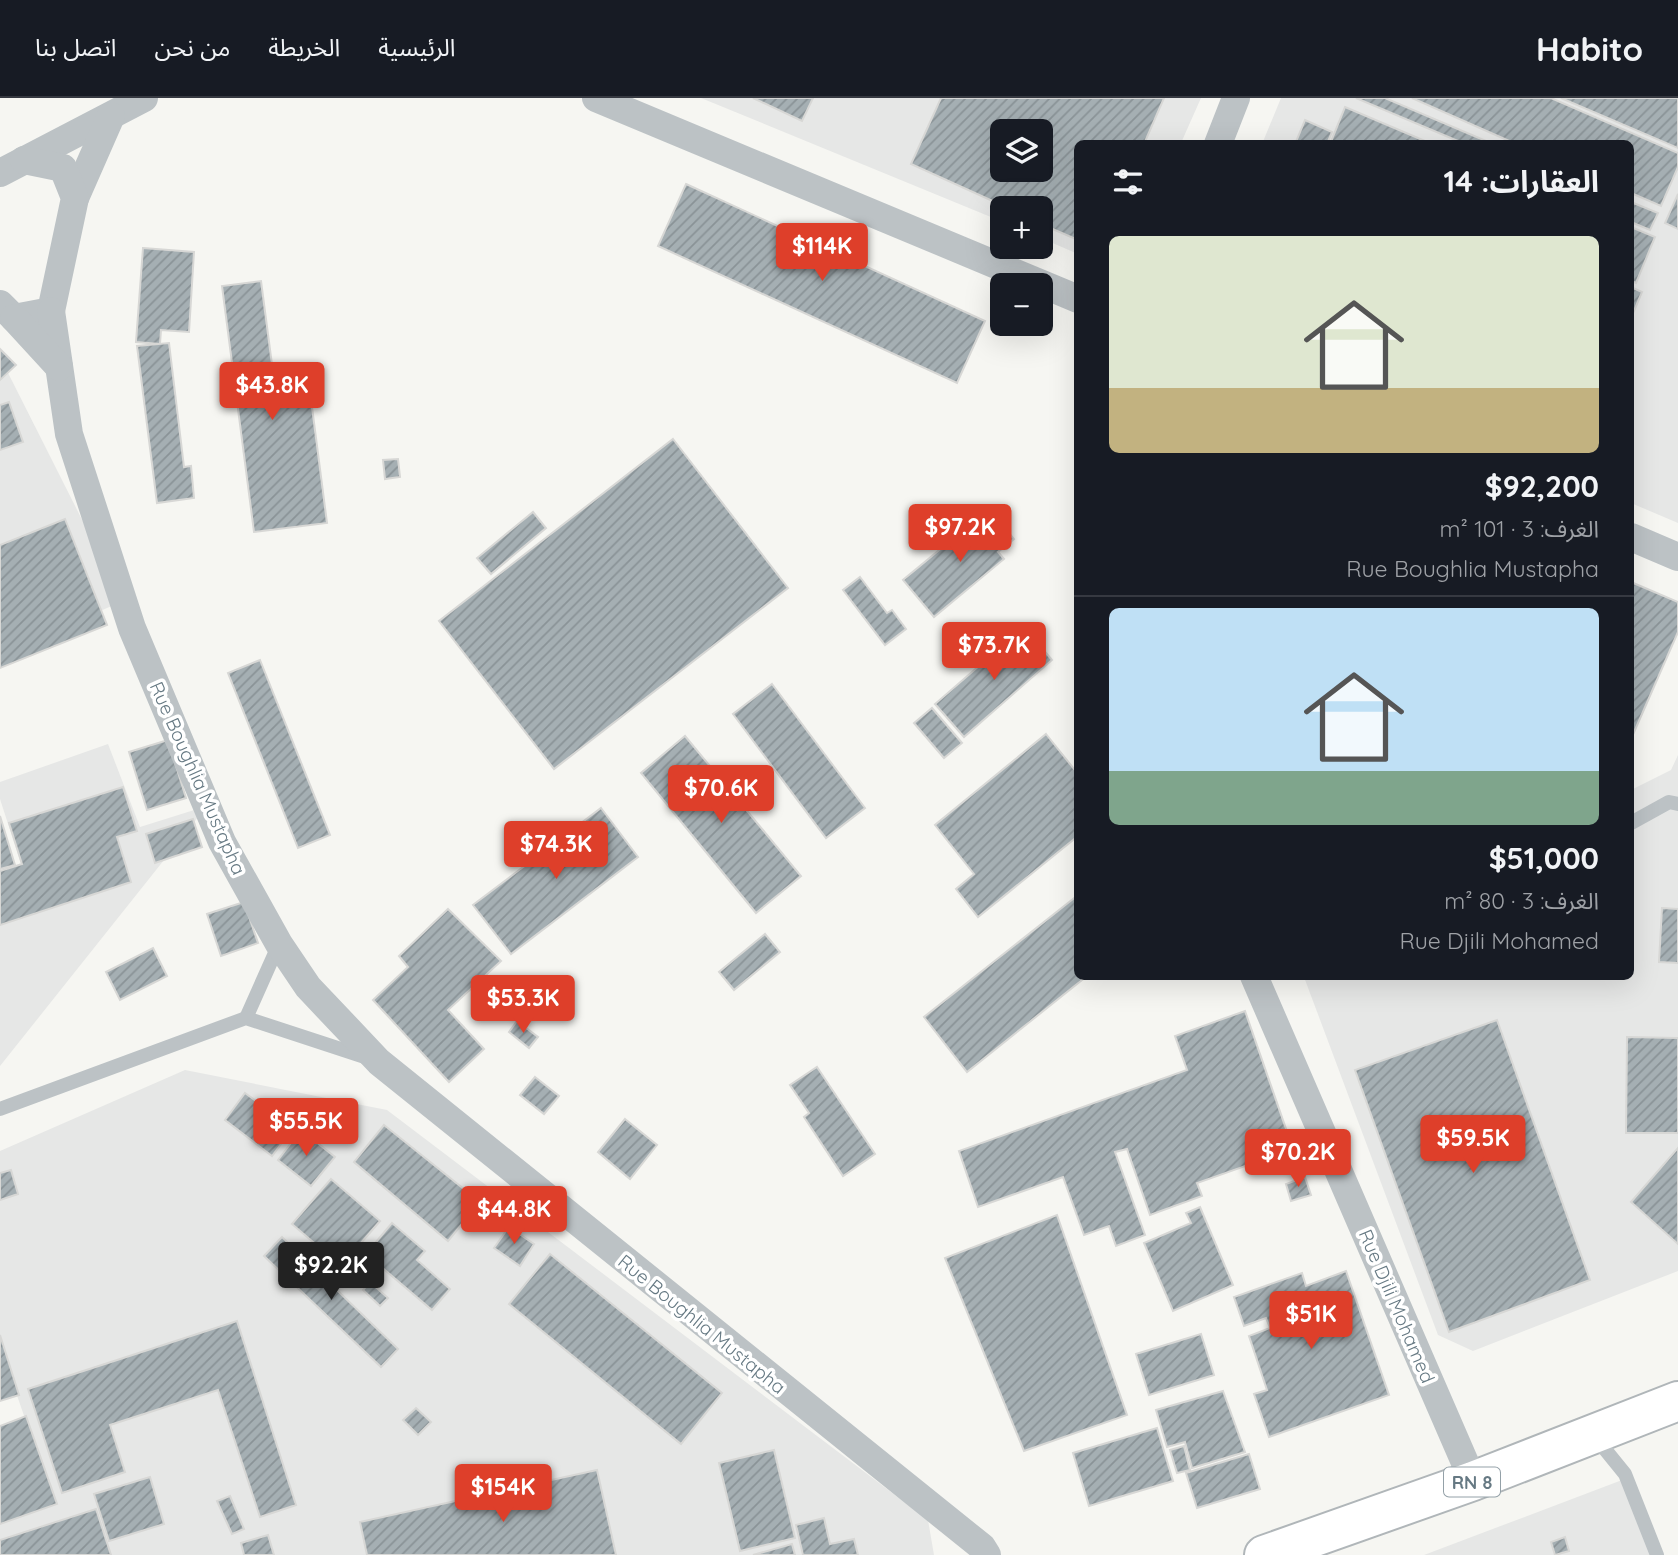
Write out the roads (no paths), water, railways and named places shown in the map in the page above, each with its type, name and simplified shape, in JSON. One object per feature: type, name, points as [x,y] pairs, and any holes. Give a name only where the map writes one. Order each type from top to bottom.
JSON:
[{"type":"main road","name":"RN 8","points":[[1264,1555],[1472,1481],[1678,1401]]},
{"type":"street","points":[[12,166],[144,98]]},
{"type":"street","points":[[596,98],[1074,297]]},
{"type":"street","points":[[1220,140],[1237,98]]},
{"type":"street","name":"Rue Boughlia Mustapha","points":[[111,116],[75,198],[51,311],[69,434],[132,628],[222,842],[279,944],[308,987],[379,1062],[982,1547],[987,1555]]},
{"type":"street","points":[[12,166],[63,169],[75,198]]},
{"type":"street","points":[[7,311],[51,311]]},
{"type":"street","points":[[7,311],[59,367]]},
{"type":"street","points":[[1634,538],[1678,557]]},
{"type":"street","name":"Rue Djili Mohamed","points":[[1256,980],[1472,1481]]},
{"type":"lane","points":[[1634,820],[1669,802],[1678,804]]},
{"type":"lane","points":[[246,1018],[279,944]]},
{"type":"lane","points":[[0,1110],[246,1018],[379,1062]]},
{"type":"lane","points":[[1592,1433],[1625,1474],[1657,1555]]}]
